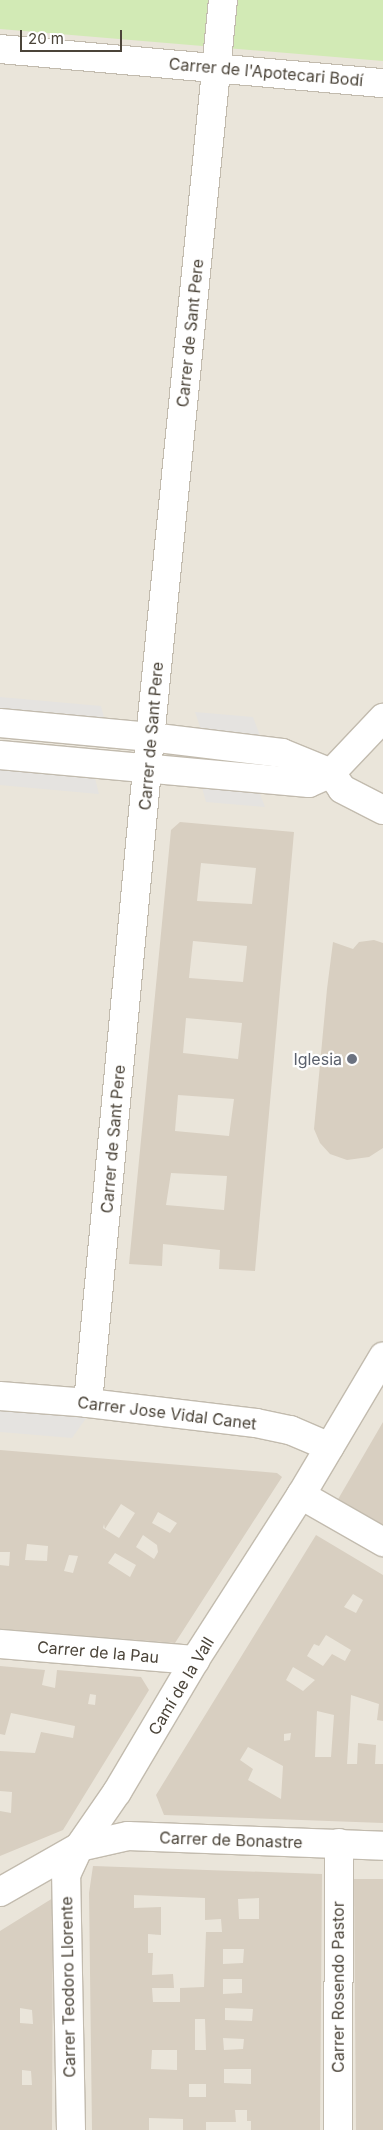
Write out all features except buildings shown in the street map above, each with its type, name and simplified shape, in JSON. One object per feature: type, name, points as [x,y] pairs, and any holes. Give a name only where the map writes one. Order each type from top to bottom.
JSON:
[{"type":"street","name":"Carrer de Sant Pere","points":[[88,1404],[150,737],[223,0]]},
{"type":"street","name":"Carrer de l'Apotecari Bodí","points":[[0,49],[383,83]]},
{"type":"street","points":[[0,755],[309,783],[331,774],[383,718]]},
{"type":"street","points":[[0,723],[282,752],[331,774],[342,789],[383,810]]},
{"type":"street","name":"Camí de la Vall","points":[[0,1892],[79,1847],[117,1792],[195,1660],[301,1495],[383,1358]]},
{"type":"street","name":"Carrer Jose Vidal Canet","points":[[0,1396],[88,1404],[256,1424],[290,1430],[330,1447]]},
{"type":"street","points":[[301,1495],[383,1542]]},
{"type":"street","name":"Carrer de la Pau","points":[[0,1644],[195,1660]]},
{"type":"street","name":"Carrer de Bonastre","points":[[79,1847],[128,1836],[383,1846]]},
{"type":"street","name":"Carrer Rosendo Pastor","points":[[338,2130],[339,1843]]},
{"type":"street","name":"Carrer Teodoro Llorente","points":[[71,2130],[66,1875],[79,1847]]},
{"type":"shaded area","points":[[0,0],[383,0],[383,2130],[0,2130]]},
{"type":"shaded area","points":[[0,697],[101,706],[106,725],[0,716]]},
{"type":"shaded area","points":[[195,712],[253,717],[261,738],[202,733]]},
{"type":"shaded area","points":[[0,766],[94,774],[99,794],[0,785]]},
{"type":"shaded area","points":[[200,781],[257,786],[265,807],[206,802]]},
{"type":"shaded area","points":[[0,1407],[89,1414],[72,1438],[0,1432]]},
{"type":"green space","points":[[0,0],[383,0],[383,61],[0,29]]},
{"type":"place","name":"Iglesia","points":[[352,1059]]}]
